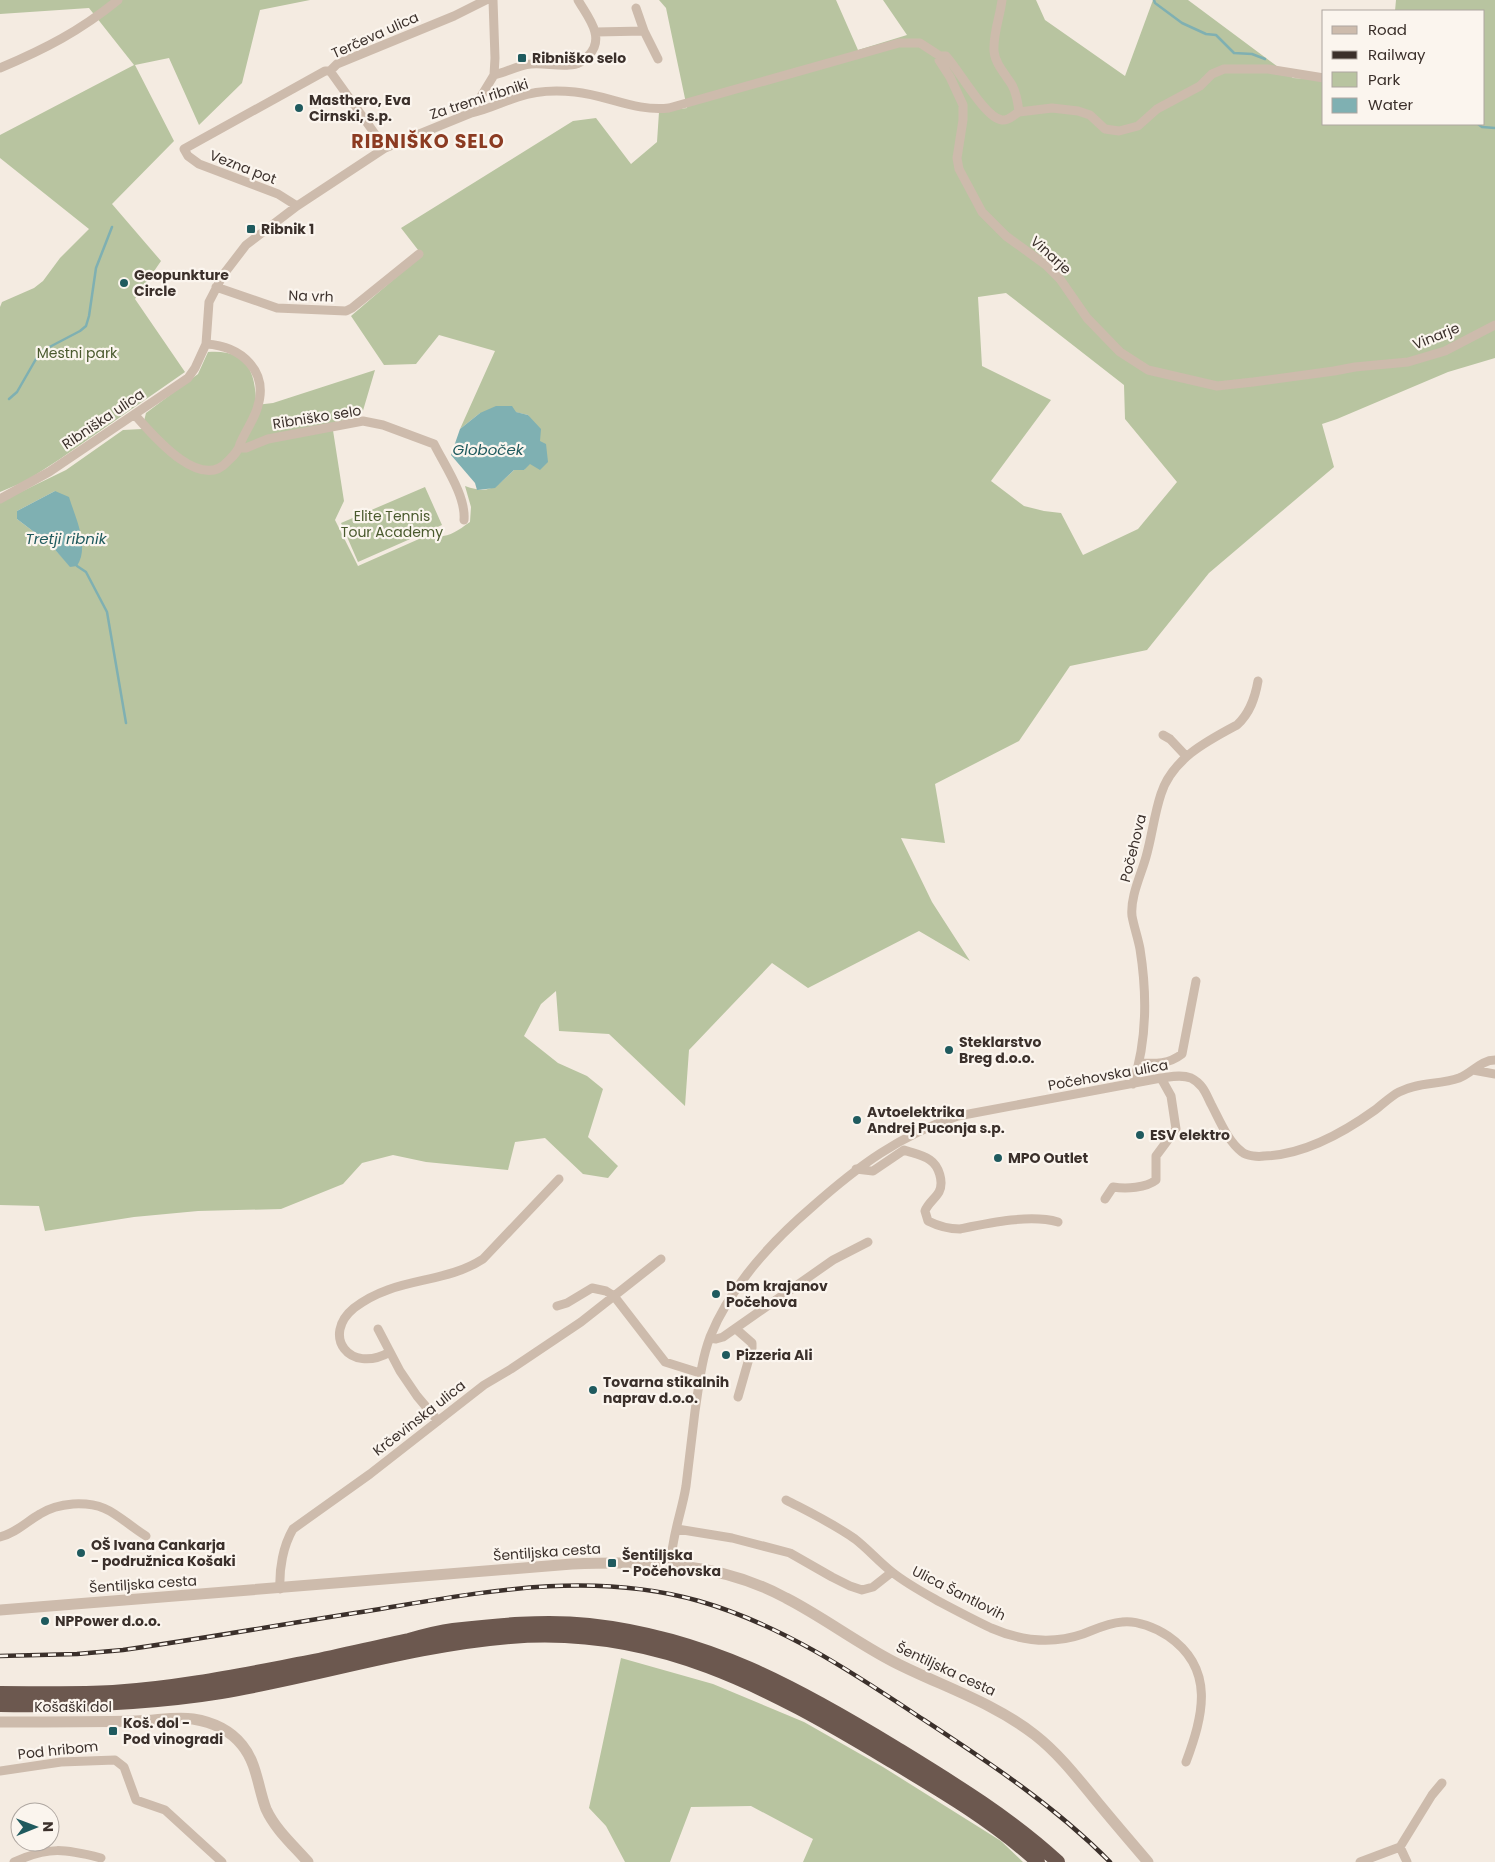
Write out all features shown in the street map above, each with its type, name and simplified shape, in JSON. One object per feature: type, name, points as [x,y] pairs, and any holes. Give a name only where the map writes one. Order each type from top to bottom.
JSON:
[{"type":"highway","points":[[0,1693],[115,1692],[216,1679],[313,1661],[448,1630],[546,1623],[586,1624],[634,1631],[685,1644],[734,1661],[792,1688],[878,1737],[993,1809],[1035,1841],[1058,1862]]},
{"type":"highway","points":[[0,1705],[114,1704],[167,1700],[222,1692],[427,1648],[512,1637],[551,1636],[634,1644],[677,1655],[716,1668],[804,1710],[932,1785],[986,1820],[1038,1862]]},
{"type":"street","points":[[0,68],[62,40],[118,0]]},
{"type":"street","name":"Terčeva ulica","points":[[184,149],[283,93],[325,71],[330,71],[337,64],[454,16],[486,0]]},
{"type":"street","points":[[471,113],[494,75],[493,0]]},
{"type":"street","points":[[494,75],[531,64],[578,64],[592,52],[596,32],[578,0]]},
{"type":"street","points":[[1002,0],[995,32],[994,52],[1002,72],[1013,87],[1018,100],[1018,112]]},
{"type":"street","points":[[636,8],[644,31],[658,59]]},
{"type":"street","points":[[596,32],[644,31]]},
{"type":"street","name":"Za tremi ribniki","points":[[206,344],[209,302],[216,287],[246,245],[296,206],[385,148],[471,113],[520,96],[554,91],[576,92],[645,109],[669,108],[899,42],[920,43],[940,56]]},
{"type":"street","points":[[940,56],[946,56],[954,65],[982,106],[995,118],[1009,120],[1018,112],[1052,108],[1078,111],[1090,115],[1105,129],[1119,131],[1138,126],[1157,108],[1200,86],[1212,74],[1224,69],[1268,69],[1322,78]]},
{"type":"street","name":"Vinarje","points":[[940,56],[939,60],[950,77],[963,106],[963,120],[957,158],[958,169],[982,212],[1006,236],[1046,265],[1055,274],[1087,318],[1120,352],[1148,370],[1217,386],[1254,382],[1334,371],[1355,366],[1408,362],[1445,351],[1495,325]]},
{"type":"street","name":"Terčeva ulica","points":[[330,71],[385,148]]},
{"type":"street","name":"Vezna pot","points":[[184,149],[188,156],[199,164],[278,194],[296,206]]},
{"type":"street","name":"Na vrh","points":[[216,287],[277,308],[328,311],[346,310],[352,308],[419,254]]},
{"type":"street","points":[[135,415],[159,440],[190,466],[196,469],[214,470],[223,466],[240,448],[240,444],[257,410],[259,396],[257,376],[253,366],[234,350],[206,344]]},
{"type":"street","name":"Ribniška ulica","points":[[0,499],[49,472],[188,378],[196,368],[206,344]]},
{"type":"street","name":"Ribniško selo","points":[[240,448],[246,448],[268,438],[303,433],[353,422],[364,421],[384,425],[434,444],[462,500],[465,510],[464,520]]},
{"type":"street","name":"Počehova","points":[[1135,1080],[1139,1064],[1145,1014],[1140,948],[1132,915],[1132,904],[1151,839],[1161,792],[1186,756],[1242,721],[1255,699],[1258,682]]},
{"type":"street","points":[[1163,735],[1170,739],[1186,756]]},
{"type":"street","points":[[1139,1064],[1165,1062],[1175,1059],[1182,1054],[1196,981]]},
{"type":"street","name":"Počehovska ulica","points":[[671,1564],[671,1551],[685,1489],[700,1373],[710,1338],[721,1314],[758,1260],[779,1235],[856,1169],[909,1136],[932,1124],[958,1116],[1135,1080],[1181,1076],[1191,1079],[1203,1087],[1232,1140],[1243,1152],[1262,1157],[1281,1155],[1311,1147],[1332,1136],[1374,1111],[1399,1092],[1416,1086],[1451,1081],[1488,1060],[1495,1060]]},
{"type":"street","points":[[1473,1070],[1495,1074]]},
{"type":"street","points":[[1105,1199],[1113,1187],[1148,1186],[1156,1180],[1156,1156],[1176,1129],[1171,1096],[1160,1078]]},
{"type":"street","points":[[856,1169],[873,1171],[904,1150],[930,1160],[938,1171],[941,1185],[939,1192],[924,1211],[928,1221],[936,1225],[960,1229],[1040,1218],[1058,1222]]},
{"type":"street","points":[[390,1352],[379,1358],[356,1358],[346,1350],[340,1337],[341,1325],[353,1310],[376,1295],[396,1286],[450,1274],[470,1267],[483,1259],[559,1179]]},
{"type":"street","points":[[710,1338],[723,1337],[833,1260],[868,1242]]},
{"type":"street","name":"Krčevinska ulica","points":[[280,1589],[283,1554],[293,1528],[370,1474],[484,1385],[512,1369],[553,1341],[661,1259]]},
{"type":"street","points":[[557,1306],[592,1288],[606,1291],[614,1296],[665,1362],[700,1373]]},
{"type":"street","points":[[378,1329],[400,1371],[417,1396],[438,1421]]},
{"type":"street","points":[[736,1329],[752,1343],[738,1396]]},
{"type":"street","name":"Ulica Šantlovih","points":[[786,1500],[854,1538],[909,1585],[991,1628],[1027,1640],[1058,1641],[1106,1625],[1122,1622],[1135,1622],[1161,1631],[1180,1644],[1189,1654],[1202,1688],[1202,1703],[1198,1724],[1186,1762]]},
{"type":"street","points":[[0,1536],[9,1535],[54,1506],[88,1503],[112,1512],[146,1536]]},
{"type":"street","points":[[677,1529],[732,1538],[790,1553],[832,1577],[862,1590],[874,1587],[892,1572]]},
{"type":"street","name":"Šentiljska cesta","points":[[0,1610],[280,1589],[572,1564],[612,1563],[694,1566],[765,1588],[787,1598],[842,1633],[892,1661],[974,1698],[1012,1718],[1036,1736],[1067,1766],[1148,1862]]},
{"type":"street","name":"Košaški dol","points":[[0,1722],[99,1722],[176,1718],[210,1723],[227,1731],[243,1746],[254,1767],[266,1808],[273,1822],[308,1862]]},
{"type":"street","name":"Pod hribom","points":[[0,1771],[61,1762],[115,1760],[124,1766],[136,1800],[164,1810],[222,1862]]},
{"type":"street","points":[[1360,1862],[1400,1847],[1432,1795],[1442,1783]]},
{"type":"street","points":[[1400,1847],[1407,1862]]},
{"type":"street","points":[[14,1862],[50,1851],[69,1850],[101,1858]]},
{"type":"green space","name":"Mestni park","points":[[0,0],[310,0],[260,10],[242,83],[199,125],[169,58],[135,65],[174,141],[112,204],[161,261],[135,299],[185,372],[60,459],[26,481],[0,492],[0,307],[2,302],[34,288],[43,281],[60,258],[89,229],[0,158],[0,135],[134,65],[89,8],[0,14]]},
{"type":"green space","points":[[659,0],[836,0],[858,50],[907,35],[883,0],[1036,0],[1045,20],[1125,76],[1153,0],[1188,0],[1293,78],[1322,80],[1322,125],[1485,125],[1485,10],[1395,10],[1396,0],[1495,0],[1495,358],[1448,372],[1322,424],[1334,467],[1209,573],[1147,650],[1070,666],[1019,741],[935,784],[945,843],[901,838],[932,902],[970,961],[919,931],[808,988],[772,963],[689,1050],[685,1106],[609,1034],[559,1031],[556,991],[541,1004],[524,1036],[558,1063],[587,1076],[603,1089],[588,1137],[618,1166],[608,1178],[583,1174],[545,1138],[515,1142],[508,1170],[426,1162],[393,1155],[362,1163],[343,1184],[281,1209],[198,1211],[134,1217],[45,1231],[39,1206],[0,1205],[0,502],[66,470],[123,430],[142,429],[146,413],[198,374],[208,352],[221,352],[232,354],[246,364],[254,382],[256,405],[273,403],[375,370],[362,414],[332,424],[344,501],[335,520],[358,566],[428,535],[446,536],[460,529],[470,522],[471,507],[465,486],[481,490],[492,488],[514,470],[524,470],[540,442],[528,415],[515,412],[480,413],[460,429],[495,351],[439,335],[416,364],[384,365],[351,316],[422,255],[401,228],[573,121],[596,118],[631,164],[657,142],[659,112],[687,108],[666,8]],"holes":[[[1006,293],[1124,385],[1125,419],[1177,482],[1138,529],[1083,555],[1061,513],[1024,506],[991,481],[1051,400],[982,366],[978,297]],[[55,491],[71,567],[51,545],[17,519],[17,511]]]},
{"type":"green space","name":"Elite Tennis Tour Academy","points":[[425,487],[442,525],[358,562],[341,523]]},
{"type":"green space","points":[[621,1658],[713,1684],[804,1722],[883,1767],[1001,1841],[1023,1862],[803,1862],[813,1839],[751,1806],[691,1807],[670,1862],[625,1862],[606,1826],[589,1808]]},
{"type":"water","name":"Globoček","points":[[496,406],[512,406],[516,412],[528,415],[541,429],[540,441],[546,444],[548,462],[540,470],[530,464],[524,470],[514,470],[495,488],[477,490],[475,483],[451,455],[460,429],[480,413]]},
{"type":"water","name":"Tretji ribnik","points":[[55,491],[69,497],[78,522],[82,550],[77,566],[70,567],[51,545],[17,519],[17,511]]},
{"type":"waterway","points":[[1154,0],[1155,3],[1182,23],[1206,34],[1216,35],[1234,53],[1252,54],[1265,59]]},
{"type":"waterway","points":[[1479,125],[1495,128]]},
{"type":"waterway","points":[[9,399],[17,392],[40,352],[86,326],[96,268],[112,227]]},
{"type":"waterway","points":[[77,566],[86,572],[107,612],[126,723]]},
{"type":"railway","points":[[0,1656],[77,1654],[123,1650],[455,1597],[536,1587],[577,1585],[658,1592],[699,1601],[757,1622],[839,1665],[1018,1784],[1065,1821],[1110,1862]]},
{"type":"place","name":"Ribniško selo","points":[[522,58]]},
{"type":"place","name":"Masthero, Eva Cirnski, s.p.","points":[[299,108]]},
{"type":"place","name":"Ribnik 1","points":[[251,229]]},
{"type":"place","name":"Geopunkture Circle","points":[[124,283]]},
{"type":"place","name":"Steklarstvo Breg d.o.o.","points":[[949,1050]]},
{"type":"place","name":"Avtoelektrika Andrej Puconja s.p.","points":[[857,1120]]},
{"type":"place","name":"ESV elektro","points":[[1140,1135]]},
{"type":"place","name":"MPO Outlet","points":[[998,1158]]},
{"type":"place","name":"Dom krajanov Počehova","points":[[716,1294]]},
{"type":"place","name":"Pizzeria Ali","points":[[726,1355]]},
{"type":"place","name":"Tovarna stikalnih naprav d.o.o.","points":[[593,1390]]},
{"type":"place","name":"OŠ Ivana Cankarja - podružnica Košaki","points":[[81,1553]]},
{"type":"place","name":"Šentiljska - Počehovska","points":[[612,1563]]},
{"type":"place","name":"NPPower d.o.o.","points":[[45,1621]]},
{"type":"place","name":"Koš. dol - Pod vinogradi","points":[[113,1731]]},
{"type":"district","name":"RIBNIŠKO SELO","points":[[428,141]]}]
